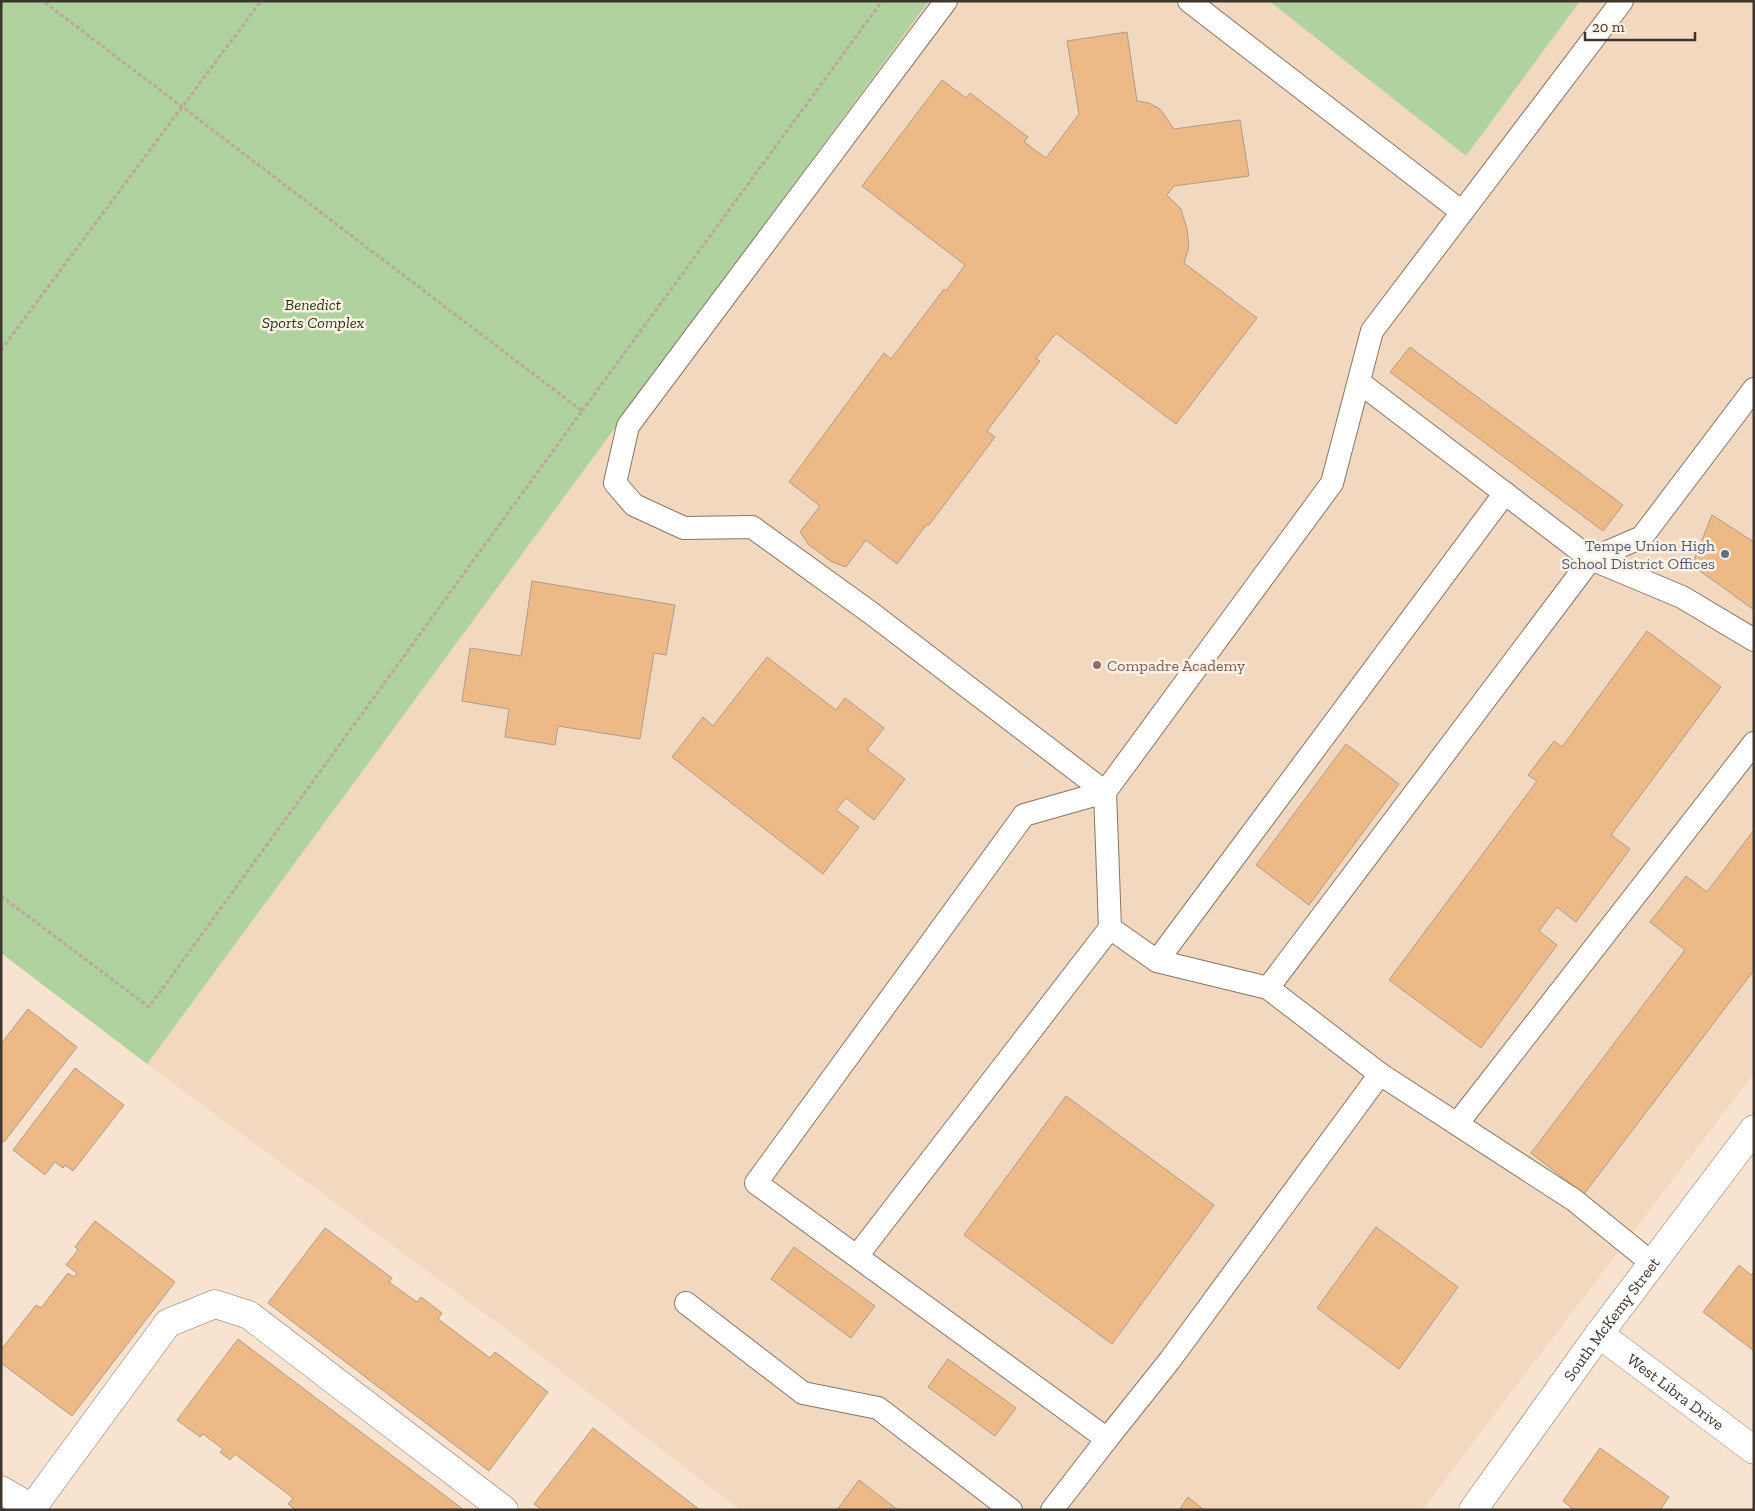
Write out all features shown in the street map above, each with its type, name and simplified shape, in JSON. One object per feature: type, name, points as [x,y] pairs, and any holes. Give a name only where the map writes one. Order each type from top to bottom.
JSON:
[{"type":"street","name":"South McKemy Street","points":[[1473,1510],[1599,1334],[1749,1145]]},
{"type":"street","points":[[1,1490],[34,1509],[168,1323],[216,1304],[248,1315],[504,1510]]},
{"type":"street","name":"West Libra Drive","points":[[1599,1334],[1754,1450]]},
{"type":"lane","points":[[946,1],[628,426],[615,483],[634,505],[684,528],[752,527],[872,613],[1105,792]]},
{"type":"lane","points":[[1189,1],[1462,212]]},
{"type":"lane","points":[[1107,1439],[756,1183],[1024,815],[1105,792],[1332,483],[1372,330],[1622,1]]},
{"type":"lane","points":[[1359,382],[1591,559],[1682,597],[1754,640]]},
{"type":"lane","points":[[1268,988],[1591,559],[1642,537],[1754,389]]},
{"type":"lane","points":[[1157,961],[1505,493]]},
{"type":"lane","points":[[1457,1124],[1754,743]]},
{"type":"lane","points":[[857,1256],[1110,928],[1105,792]]},
{"type":"lane","points":[[1110,928],[1157,961],[1268,988],[1380,1074],[1574,1200],[1653,1264]]},
{"type":"lane","points":[[1052,1510],[1170,1360],[1380,1074]]},
{"type":"lane","points":[[686,1303],[803,1393],[878,1408],[1011,1510]]},
{"type":"path","points":[[43,1],[582,411]]},
{"type":"path","points":[[1,350],[261,1]]},
{"type":"path","points":[[1,896],[149,1007],[882,1]]},
{"type":"shaded area","name":"Compadre Academy","points":[[929,1],[1269,1],[1466,156],[1580,1],[1754,1],[1754,1073],[1422,1510],[740,1510],[515,1336],[147,1064]]},
{"type":"green space","name":"Benedict Sports Complex","points":[[1,1],[929,1],[147,1064],[1,953]]},
{"type":"green space","points":[[1269,1],[1580,1],[1466,156]]},
{"type":"building","points":[[1127,32],[1137,101],[1149,103],[1160,109],[1174,129],[1240,120],[1249,176],[1174,186],[1167,195],[1181,209],[1187,229],[1189,247],[1184,263],[1257,318],[1176,424],[1056,333],[1036,359],[1040,361],[987,431],[995,437],[929,525],[927,524],[897,564],[866,540],[846,567],[832,562],[809,545],[800,532],[820,506],[789,482],[884,353],[891,359],[944,289],[946,291],[965,265],[862,186],[942,80],[966,98],[970,93],[1028,137],[1024,142],[1046,158],[1079,114],[1067,41]]},
{"type":"building","points":[[1410,347],[1623,505],[1603,531],[1390,372]]},
{"type":"building","name":"Tempe Union High School District Offices","points":[[1712,515],[1754,542],[1754,610],[1692,565]]},
{"type":"building","points":[[532,581],[675,605],[666,655],[654,653],[640,739],[558,726],[555,745],[505,737],[509,709],[462,701],[470,648],[521,656]]},
{"type":"building","points":[[1647,631],[1721,687],[1611,835],[1630,849],[1576,922],[1557,907],[1539,931],[1557,945],[1481,1048],[1389,980],[1537,781],[1528,775],[1554,741],[1562,747]]},
{"type":"building","points":[[767,657],[836,710],[845,698],[884,728],[867,750],[905,779],[874,820],[846,798],[836,810],[859,827],[823,874],[672,757],[703,717],[713,726]]},
{"type":"building","points":[[1346,744],[1399,784],[1309,905],[1256,865]]},
{"type":"building","points":[[1754,830],[1754,970],[1584,1194],[1531,1153],[1685,950],[1650,922],[1686,876],[1707,892]]},
{"type":"building","points":[[28,1009],[77,1047],[4,1142],[1,1140],[1,1044]]},
{"type":"building","points":[[75,1068],[124,1105],[73,1171],[65,1165],[63,1168],[55,1162],[45,1175],[13,1150]]},
{"type":"building","points":[[1066,1096],[1214,1205],[1112,1344],[964,1235]]},
{"type":"building","points":[[95,1221],[175,1282],[72,1416],[1,1363],[1,1350],[36,1305],[41,1308],[68,1273],[74,1277],[77,1273],[66,1265],[78,1250],[75,1247]]},
{"type":"building","points":[[1376,1227],[1458,1287],[1399,1369],[1317,1308]]},
{"type":"building","points":[[325,1228],[392,1278],[389,1282],[417,1302],[421,1297],[442,1313],[438,1319],[490,1358],[495,1352],[548,1392],[489,1471],[268,1303]]},
{"type":"building","points":[[794,1247],[875,1306],[851,1338],[771,1279]]},
{"type":"building","points":[[1739,1265],[1751,1275],[1754,1272],[1754,1351],[1703,1312]]},
{"type":"building","points":[[238,1339],[464,1510],[296,1510],[288,1504],[293,1498],[235,1454],[230,1460],[220,1452],[223,1449],[203,1434],[200,1437],[177,1420]]},
{"type":"building","points":[[948,1359],[1016,1408],[995,1436],[928,1387]]},
{"type":"building","points":[[593,1428],[700,1510],[542,1510],[534,1504]]},
{"type":"building","points":[[1600,1448],[1669,1497],[1660,1510],[1574,1510],[1563,1501]]},
{"type":"building","points":[[859,1480],[898,1510],[837,1510]]},
{"type":"building","points":[[1188,1497],[1204,1510],[1179,1510]]},
{"type":"place","name":"Tempe Union High School District Offices","points":[[1725,554]]},
{"type":"place","name":"Compadre Academy","points":[[1097,665]]}]
